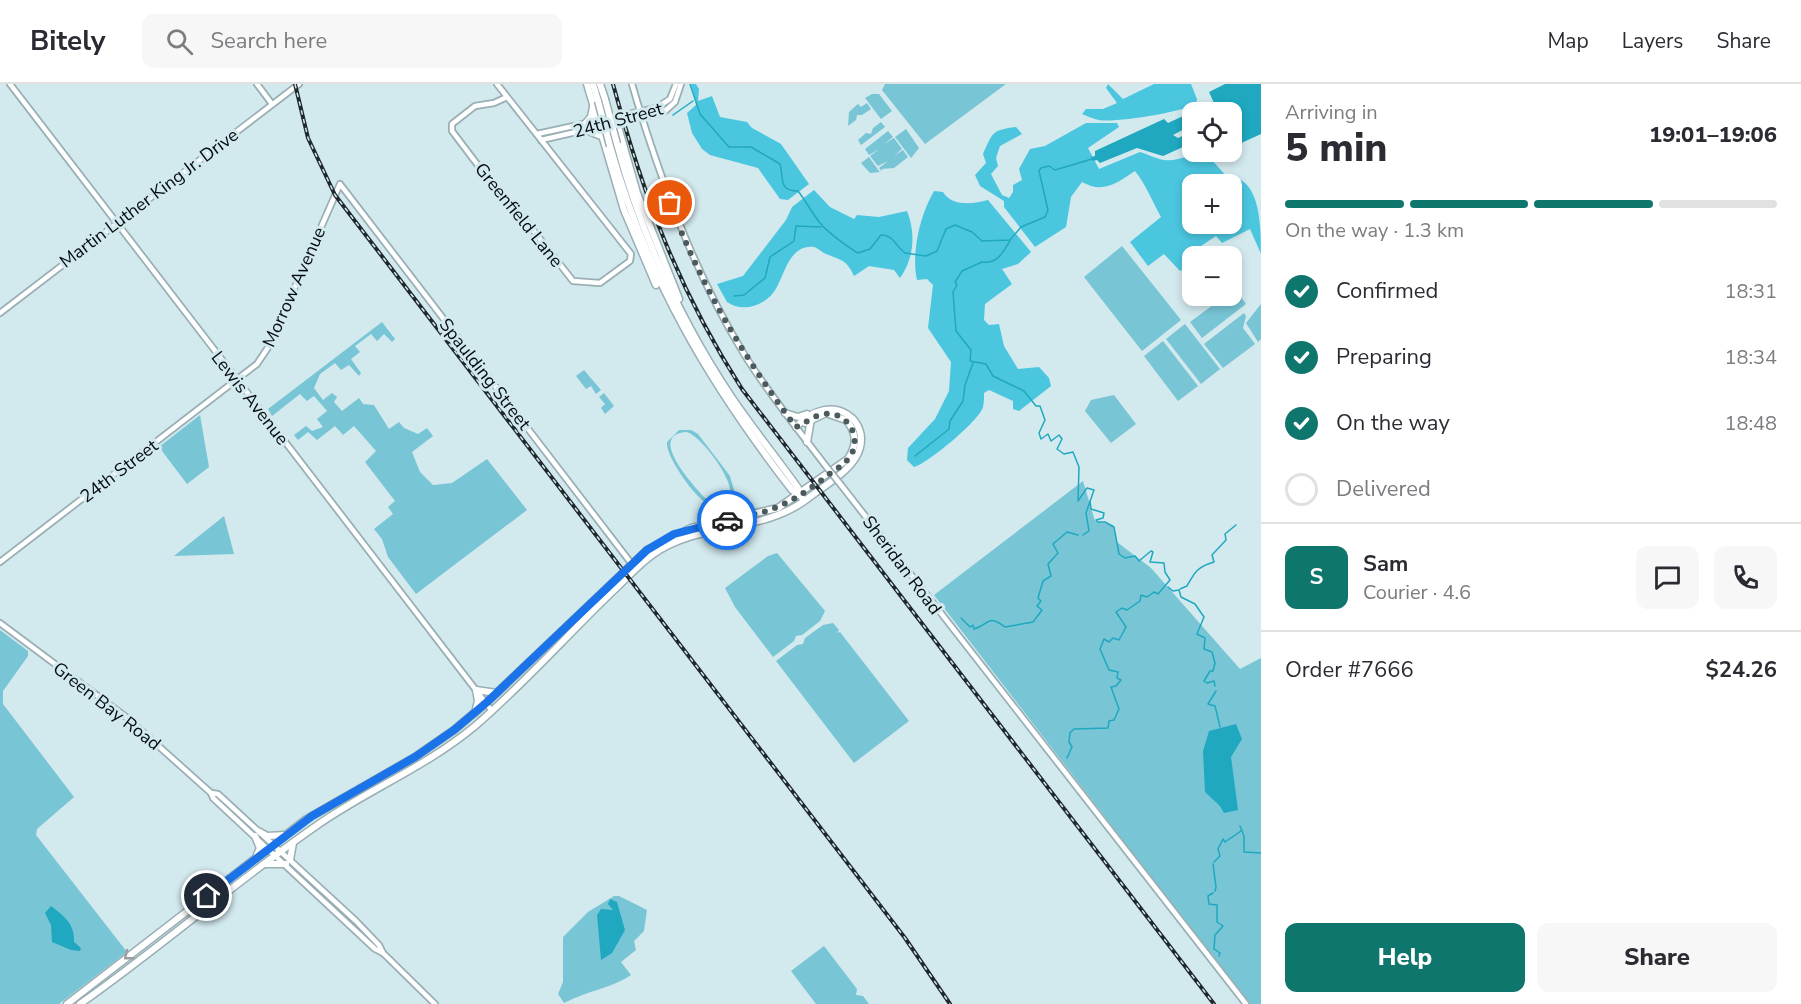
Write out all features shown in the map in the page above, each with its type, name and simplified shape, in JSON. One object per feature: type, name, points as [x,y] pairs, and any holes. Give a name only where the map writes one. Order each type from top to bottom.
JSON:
[{"type":"highway","points":[[587,84],[624,210],[639,249],[665,301],[743,425],[792,490],[802,498]]},
{"type":"highway","points":[[593,84],[601,100]]},
{"type":"highway","points":[[600,84],[601,100],[636,225],[681,327]]},
{"type":"highway","points":[[593,107],[591,117],[585,127],[602,136]]},
{"type":"highway","points":[[617,123],[637,193],[685,320]]},
{"type":"highway","points":[[613,145],[636,208],[685,320],[732,398],[798,488],[802,498]]},
{"type":"highway","points":[[80,1004],[333,814],[436,754],[492,711],[597,606],[653,554],[685,537],[771,518],[849,466],[856,458],[860,445],[858,429],[847,414],[828,408],[811,416],[796,427]]},
{"type":"highway","points":[[785,413],[798,417],[811,416]]},
{"type":"highway","points":[[807,442],[807,429],[811,416]]},
{"type":"highway","points":[[67,1004],[286,835],[331,803],[431,747],[475,713],[631,563],[656,544],[674,534],[766,513],[802,498]]},
{"type":"highway","points":[[475,713],[478,701],[476,690],[487,693],[498,692]]},
{"type":"highway","points":[[431,747],[436,754]]},
{"type":"highway","points":[[252,861],[260,848],[257,834],[286,835]]},
{"type":"highway","points":[[265,864],[288,862],[294,842]]},
{"type":"main road","name":"Lewis Avenue","points":[[10,84],[492,711]]},
{"type":"main road","name":"Martin Luther King Jr. Drive","points":[[0,313],[299,84]]},
{"type":"main road","points":[[498,84],[541,140]]},
{"type":"main road","name":"Sheridan Road","points":[[632,84],[674,214],[703,280],[744,355],[807,442],[1246,1004]]},
{"type":"main road","name":"24th Street","points":[[537,134],[599,124],[661,106],[673,95],[676,84]]},
{"type":"main road","name":"24th Street","points":[[599,124],[617,123],[667,110],[675,102],[681,84]]},
{"type":"main road","points":[[258,85],[272,104]]},
{"type":"main road","name":"Greenfield Lane","points":[[507,97],[494,103],[475,106],[454,123],[452,130],[511,208],[522,216],[573,281],[602,282],[630,261],[632,256],[541,140]]},
{"type":"main road","name":"24th Street","points":[[541,140],[585,127]]},
{"type":"main road","name":"Morrow Avenue","points":[[238,381],[257,364],[269,345],[340,184]]},
{"type":"main road","name":"Spaulding Street","points":[[340,184],[631,563]]},
{"type":"main road","name":"24th Street","points":[[0,562],[238,381]]},
{"type":"main road","name":"Green Bay Road","points":[[0,623],[120,712],[211,793],[218,794],[278,854],[379,945],[383,953],[435,1004]]},
{"type":"shaded area","points":[[691,84],[696,84],[699,89],[698,101],[712,96],[720,117],[747,122],[752,128],[781,144],[809,184],[788,200],[780,199],[758,168],[710,155],[702,149],[692,133],[687,113],[697,104]]},
{"type":"shaded area","points":[[885,84],[1006,84],[925,144],[882,90]]},
{"type":"shaded area","points":[[1108,84],[1123,99],[1154,84],[1191,84],[1197,99],[1196,102],[1182,102],[1182,109],[1133,118],[1107,121],[1082,114],[1086,109],[1103,109],[1117,103],[1106,88]]},
{"type":"shaded area","points":[[1225,84],[1261,84],[1261,134],[1242,143],[1242,102],[1214,102],[1209,92]]},
{"type":"shaded area","points":[[872,94],[879,94],[892,111],[881,119],[865,98]]},
{"type":"shaded area","points":[[867,103],[871,109],[862,115],[857,115],[856,120],[848,126],[849,112],[858,104],[861,107]]},
{"type":"shaded area","points":[[1182,116],[1182,130],[1173,135],[1178,138],[1182,136],[1182,147],[1163,156],[1137,148],[1100,163],[1097,160],[1093,161],[1091,157],[1095,156],[1095,151],[1164,119],[1168,123]]},
{"type":"shaded area","points":[[881,122],[885,127],[861,145],[858,140],[866,133],[871,134],[873,128]]},
{"type":"shaded area","points":[[1086,123],[1117,123],[1119,127],[1088,148],[1099,169],[1140,152],[1161,159],[1182,158],[1182,162],[1214,162],[1224,174],[1182,174],[1182,234],[1240,234],[1222,243],[1216,236],[1201,246],[1182,246],[1182,270],[1180,271],[1164,254],[1148,266],[1130,242],[1161,217],[1135,171],[1110,186],[1097,187],[1082,182],[1071,197],[1066,227],[1035,247],[1004,207],[1004,201],[980,186],[975,175],[986,163],[983,154],[994,133],[1016,127],[1022,134],[1000,146],[996,158],[998,166],[991,174],[1002,195],[1009,198],[1013,192],[1013,185],[1022,180],[1019,169],[1030,149],[1045,146]]},
{"type":"shaded area","points":[[906,129],[919,148],[911,158],[895,137]]},
{"type":"shaded area","points":[[888,131],[893,137],[884,144],[894,138],[902,149],[894,156],[903,150],[908,157],[894,168],[882,169],[882,171],[879,168],[888,161],[878,166],[870,156],[879,149],[869,155],[865,149]]},
{"type":"shaded area","points":[[869,157],[880,172],[870,173],[861,163]]},
{"type":"shaded area","points":[[1242,182],[1253,194],[1257,205],[1261,254],[1250,229],[1242,233]]},
{"type":"shaded area","points":[[814,190],[830,207],[854,219],[857,215],[879,217],[907,211],[912,228],[912,246],[905,271],[900,278],[894,270],[869,266],[854,276],[843,261],[814,247],[805,248],[792,257],[777,287],[763,302],[739,307],[727,302],[717,284],[743,276],[786,220],[792,207]]},
{"type":"shaded area","points":[[934,191],[943,192],[952,200],[963,203],[988,200],[1031,252],[1018,264],[1002,269],[1012,284],[985,304],[984,320],[989,325],[999,324],[1004,346],[1018,369],[1039,367],[1049,378],[1051,386],[1019,411],[1013,409],[1013,401],[989,390],[984,393],[983,407],[972,422],[940,450],[914,467],[907,460],[908,448],[935,419],[949,391],[951,362],[928,328],[933,285],[927,279],[917,280],[915,269],[918,234]]},
{"type":"shaded area","points":[[1122,246],[1181,320],[1142,351],[1084,277]]},
{"type":"shaded area","points":[[1242,299],[1246,304],[1202,338],[1190,322],[1212,306],[1242,306]]},
{"type":"shaded area","points":[[1261,304],[1261,339],[1258,342],[1246,323]]},
{"type":"shaded area","points":[[1244,313],[1246,316],[1243,328],[1255,344],[1223,368],[1204,344]]},
{"type":"shaded area","points":[[382,322],[395,339],[392,342],[384,334],[377,341],[371,334],[355,346],[360,352],[351,359],[361,373],[359,376],[349,365],[341,370],[335,363],[320,374],[314,388],[323,400],[332,393],[337,397],[334,402],[342,411],[359,398],[363,404],[374,405],[389,429],[399,422],[404,428],[418,434],[427,428],[433,436],[412,452],[420,472],[433,485],[452,483],[487,459],[527,510],[416,594],[388,557],[382,539],[374,529],[393,514],[388,507],[395,501],[365,462],[376,451],[354,426],[343,435],[335,426],[317,440],[308,432],[298,440],[294,435],[306,426],[312,431],[323,427],[317,419],[327,411],[314,396],[307,401],[300,394],[272,416],[268,409]]},
{"type":"shaded area","points":[[1185,324],[1220,369],[1201,384],[1166,339]]},
{"type":"shaded area","points":[[1163,341],[1198,386],[1178,401],[1144,356]]},
{"type":"shaded area","points":[[584,370],[601,390],[596,394],[591,386],[586,389],[576,376]]},
{"type":"shaded area","points":[[604,393],[614,406],[605,414],[601,408],[605,404],[599,397]]},
{"type":"shaded area","points":[[1114,395],[1136,424],[1111,443],[1085,411],[1091,400]]},
{"type":"shaded area","points":[[200,415],[209,467],[187,484],[159,447]]},
{"type":"shaded area","points":[[679,430],[691,430],[698,434],[730,476],[734,490],[727,502],[711,505],[696,494],[676,466],[667,442]],"holes":[[[687,432],[708,449],[727,478],[730,493],[722,501],[712,502],[705,498],[676,462],[671,442],[675,435]]]},
{"type":"shaded area","points":[[1083,481],[1095,521],[1113,525],[1117,542],[1151,568],[1240,669],[1261,658],[1261,1004],[1249,1004],[934,595]]},
{"type":"shaded area","points":[[224,516],[234,554],[174,556]]},
{"type":"shaded area","points":[[777,553],[825,611],[820,621],[802,635],[796,636],[794,641],[773,657],[735,607],[725,588],[768,556]]},
{"type":"shaded area","points":[[833,623],[839,630],[837,633],[840,632],[909,721],[854,763],[776,661],[797,645],[803,644],[805,638],[823,625]]},
{"type":"shaded area","points":[[0,630],[28,651],[28,656],[3,691],[3,704],[74,797],[37,829],[36,835],[127,952],[59,1004],[0,1004]]},
{"type":"shaded area","points":[[1236,724],[1242,739],[1231,757],[1238,810],[1224,813],[1205,792],[1203,751],[1209,731]]},
{"type":"shaded area","points":[[614,896],[619,896],[647,910],[644,931],[634,941],[636,950],[621,962],[631,975],[564,1003],[558,994],[563,982],[563,937],[588,912]]},
{"type":"shaded area","points":[[610,899],[617,902],[625,930],[612,953],[601,960],[597,915],[601,909],[613,910],[608,904]]},
{"type":"shaded area","points":[[51,906],[71,925],[74,942],[81,948],[80,951],[71,950],[52,942],[51,925],[45,913]]},
{"type":"shaded area","points":[[824,946],[857,989],[856,995],[863,996],[869,1004],[816,1004],[791,971]]},
{"type":"waterway","points":[[690,84],[700,114],[729,147],[751,147],[780,164],[783,183],[787,189],[798,191],[823,226],[858,253],[870,249],[881,235],[885,235],[905,253],[926,256],[937,251],[946,229],[955,225],[972,232],[982,241],[1010,240],[1021,227],[1045,217],[1048,210],[1039,171],[1041,168],[1049,166],[1055,170],[1092,159]]},
{"type":"waterway","points":[[673,115],[693,101]]},
{"type":"waterway","points":[[734,296],[744,295],[765,278],[770,257],[794,241],[796,226],[821,227]]},
{"type":"waterway","points":[[1010,241],[996,259],[982,262],[962,271],[955,282],[957,285],[953,292],[956,331],[971,350],[970,361],[986,364],[993,376],[1024,391],[1036,406],[1040,406],[1045,420],[1039,433],[1041,439],[1048,434],[1051,441],[1059,435],[1062,439],[1057,449],[1064,454],[1073,452],[1079,467],[1078,501],[1087,488],[1094,490],[1086,513],[1089,531],[1083,535]]},
{"type":"waterway","points":[[915,456],[949,429],[950,421],[963,401],[965,385],[973,363]]},
{"type":"waterway","points":[[1067,758],[1072,747],[1069,742],[1070,733],[1074,729],[1108,728],[1109,721],[1114,720],[1119,709],[1111,687],[1116,686],[1121,680],[1117,678],[1118,672],[1109,670],[1100,649],[1104,639],[1109,642],[1113,638],[1119,640],[1126,627],[1116,612],[1122,608],[1127,610],[1140,601],[1141,595],[1147,597],[1154,592],[1158,594],[1170,580],[1165,572],[1164,563],[1150,562],[1153,552],[1151,551],[1139,561],[1135,556],[1125,558],[1119,554],[1114,527],[1096,520],[1103,518],[1104,513],[1091,509],[1090,501]]},
{"type":"waterway","points":[[1180,589],[1187,586],[1200,568],[1214,562],[1212,555],[1226,540],[1225,534],[1236,525]]},
{"type":"waterway","points":[[961,618],[970,627],[973,625],[974,629],[989,621],[995,621],[1005,627],[1033,622],[1042,610],[1037,606],[1041,601],[1038,598],[1043,581],[1051,576],[1048,564],[1058,553],[1053,544],[1067,532],[1078,535]]},
{"type":"waterway","points":[[1168,587],[1173,591],[1179,590],[1181,597],[1195,604],[1204,617],[1197,634],[1205,638],[1204,649],[1212,652],[1215,663],[1213,671],[1210,671],[1204,681],[1207,683],[1214,681],[1215,686]]},
{"type":"waterway","points":[[1216,691],[1208,704],[1215,706],[1220,727]]},
{"type":"waterway","points":[[1240,826],[1244,836],[1244,852],[1261,853]]},
{"type":"waterway","points":[[1214,862],[1220,856],[1218,849],[1223,839],[1225,842],[1241,831]]},
{"type":"waterway","points":[[1213,864],[1215,891]]},
{"type":"waterway","points":[[1213,893],[1208,896],[1209,904],[1217,905],[1217,922],[1223,926],[1215,935],[1214,949],[1220,953],[1219,956]]},
{"type":"railway","points":[[295,84],[308,138],[335,195],[905,938],[950,1004]]},
{"type":"railway","points":[[613,84],[637,166],[665,242],[699,315],[742,389],[1214,1004]]},
{"type":"way so far","points":[[670,203],[716,306],[744,355],[792,422],[796,427],[815,416],[832,414],[849,423],[855,438],[854,449],[848,459],[792,501],[766,513],[727,520]]},
{"type":"route","points":[[207,896],[312,816],[343,796],[415,757],[454,730],[486,703],[647,550],[674,534],[727,520]]}]
